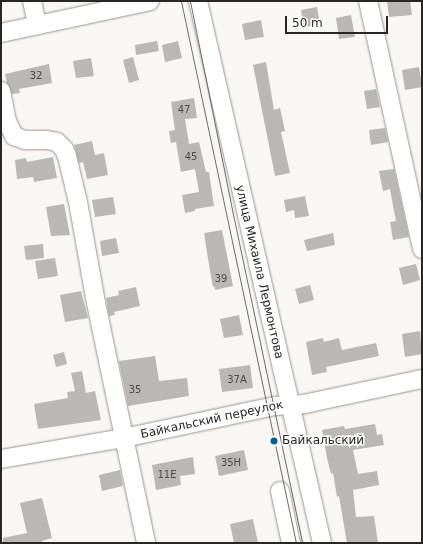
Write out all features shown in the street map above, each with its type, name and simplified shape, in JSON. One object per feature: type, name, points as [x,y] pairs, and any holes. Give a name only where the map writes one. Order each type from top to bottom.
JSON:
[{"type":"street","points":[[32,1],[37,26]]},
{"type":"street","points":[[1,33],[150,1]]},
{"type":"street","name":"улица Михаила Лермонтова","points":[[198,1],[322,543]]},
{"type":"street","points":[[368,1],[422,249]]},
{"type":"street","points":[[1,91],[8,121],[14,136],[25,140],[47,140],[57,142],[64,149],[67,156],[78,202],[96,304],[146,543]]},
{"type":"street","name":"Байкальский переулок","points":[[1,459],[124,438],[289,404],[304,404],[422,379]]},
{"type":"street","points":[[280,491],[291,543]]},
{"type":"building","points":[[387,1],[410,1],[412,15],[389,17]]},
{"type":"building","points":[[317,7],[320,25],[304,27],[301,10]]},
{"type":"building","points":[[351,15],[355,37],[339,39],[336,18]]},
{"type":"building","points":[[261,20],[264,37],[245,40],[242,24]]},
{"type":"building","points":[[157,41],[159,51],[136,55],[135,45]]},
{"type":"building","points":[[178,41],[182,58],[165,62],[162,45]]},
{"type":"building","points":[[133,57],[139,80],[129,83],[123,60]]},
{"type":"building","points":[[91,58],[94,76],[76,78],[73,61]]},
{"type":"building","points":[[266,62],[274,110],[280,108],[285,131],[281,132],[290,173],[275,176],[253,65]]},
{"type":"building","points":[[49,64],[52,83],[19,89],[20,93],[12,94],[5,74]]},
{"type":"building","points":[[419,67],[422,87],[405,90],[402,70]]},
{"type":"building","points":[[376,89],[380,107],[367,109],[364,91]]},
{"type":"building","points":[[194,98],[197,118],[185,119],[189,144],[199,142],[206,172],[209,172],[214,206],[195,209],[195,211],[185,213],[182,195],[199,192],[195,169],[181,172],[176,142],[171,143],[169,131],[175,130],[171,102]]},
{"type":"building","points":[[385,128],[388,142],[371,145],[369,130]]},
{"type":"building","points":[[92,141],[95,155],[104,153],[108,175],[87,179],[83,162],[79,163],[74,145]]},
{"type":"building","points":[[53,157],[57,178],[34,182],[33,177],[17,179],[15,160],[26,158],[27,162]]},
{"type":"building","points":[[394,169],[409,237],[393,240],[390,222],[396,221],[390,189],[383,191],[379,171]]},
{"type":"building","points":[[305,196],[309,216],[295,218],[294,210],[286,212],[284,200]]},
{"type":"building","points":[[113,197],[116,214],[95,217],[92,200]]},
{"type":"building","points":[[64,204],[70,235],[51,236],[46,207]]},
{"type":"building","points":[[222,230],[233,286],[215,290],[215,287],[213,287],[204,233]]},
{"type":"building","points":[[333,233],[335,245],[307,251],[304,240]]},
{"type":"building","points":[[116,238],[119,253],[102,256],[100,241]]},
{"type":"building","points":[[43,244],[44,258],[26,260],[24,246]]},
{"type":"building","points":[[55,258],[58,276],[38,279],[35,261]]},
{"type":"building","points":[[416,264],[420,280],[403,285],[399,268]]},
{"type":"building","points":[[310,285],[314,300],[299,304],[295,289]]},
{"type":"building","points":[[136,287],[140,306],[114,312],[115,315],[109,316],[106,298],[119,295],[118,291]]},
{"type":"building","points":[[81,291],[88,318],[65,322],[60,295]]},
{"type":"building","points":[[239,315],[243,335],[224,338],[220,319]]},
{"type":"building","points":[[420,331],[422,354],[405,357],[402,334]]},
{"type":"building","points":[[323,338],[324,342],[339,338],[342,350],[376,343],[379,356],[326,367],[327,372],[312,375],[306,342]]},
{"type":"building","points":[[64,352],[67,364],[56,367],[53,355]]},
{"type":"building","points":[[155,356],[159,381],[187,378],[189,396],[128,406],[119,361]]},
{"type":"building","points":[[250,365],[253,388],[222,392],[219,369]]},
{"type":"building","points":[[82,371],[86,393],[95,391],[101,420],[38,429],[34,404],[68,398],[67,392],[75,391],[71,373]]},
{"type":"building","points":[[375,424],[377,435],[382,434],[384,445],[353,450],[358,474],[377,471],[379,485],[353,490],[356,517],[374,516],[378,543],[347,543],[339,496],[337,497],[333,473],[331,474],[322,430],[344,426],[345,429]]},
{"type":"building","points":[[244,450],[248,470],[219,476],[215,456]]},
{"type":"building","points":[[193,457],[195,474],[180,476],[181,485],[156,490],[152,465]]},
{"type":"building","points":[[120,470],[123,486],[102,491],[99,475]]},
{"type":"building","points":[[42,498],[52,538],[42,541],[42,543],[3,543],[3,538],[27,533],[20,503]]},
{"type":"building","points":[[253,519],[258,543],[234,543],[230,524]]},
{"type":"tram line","points":[[181,1],[296,543]]},
{"type":"tram line","points":[[190,1],[302,543]]},
{"type":"place","name":"Байкальский","points":[[274,441]]}]
